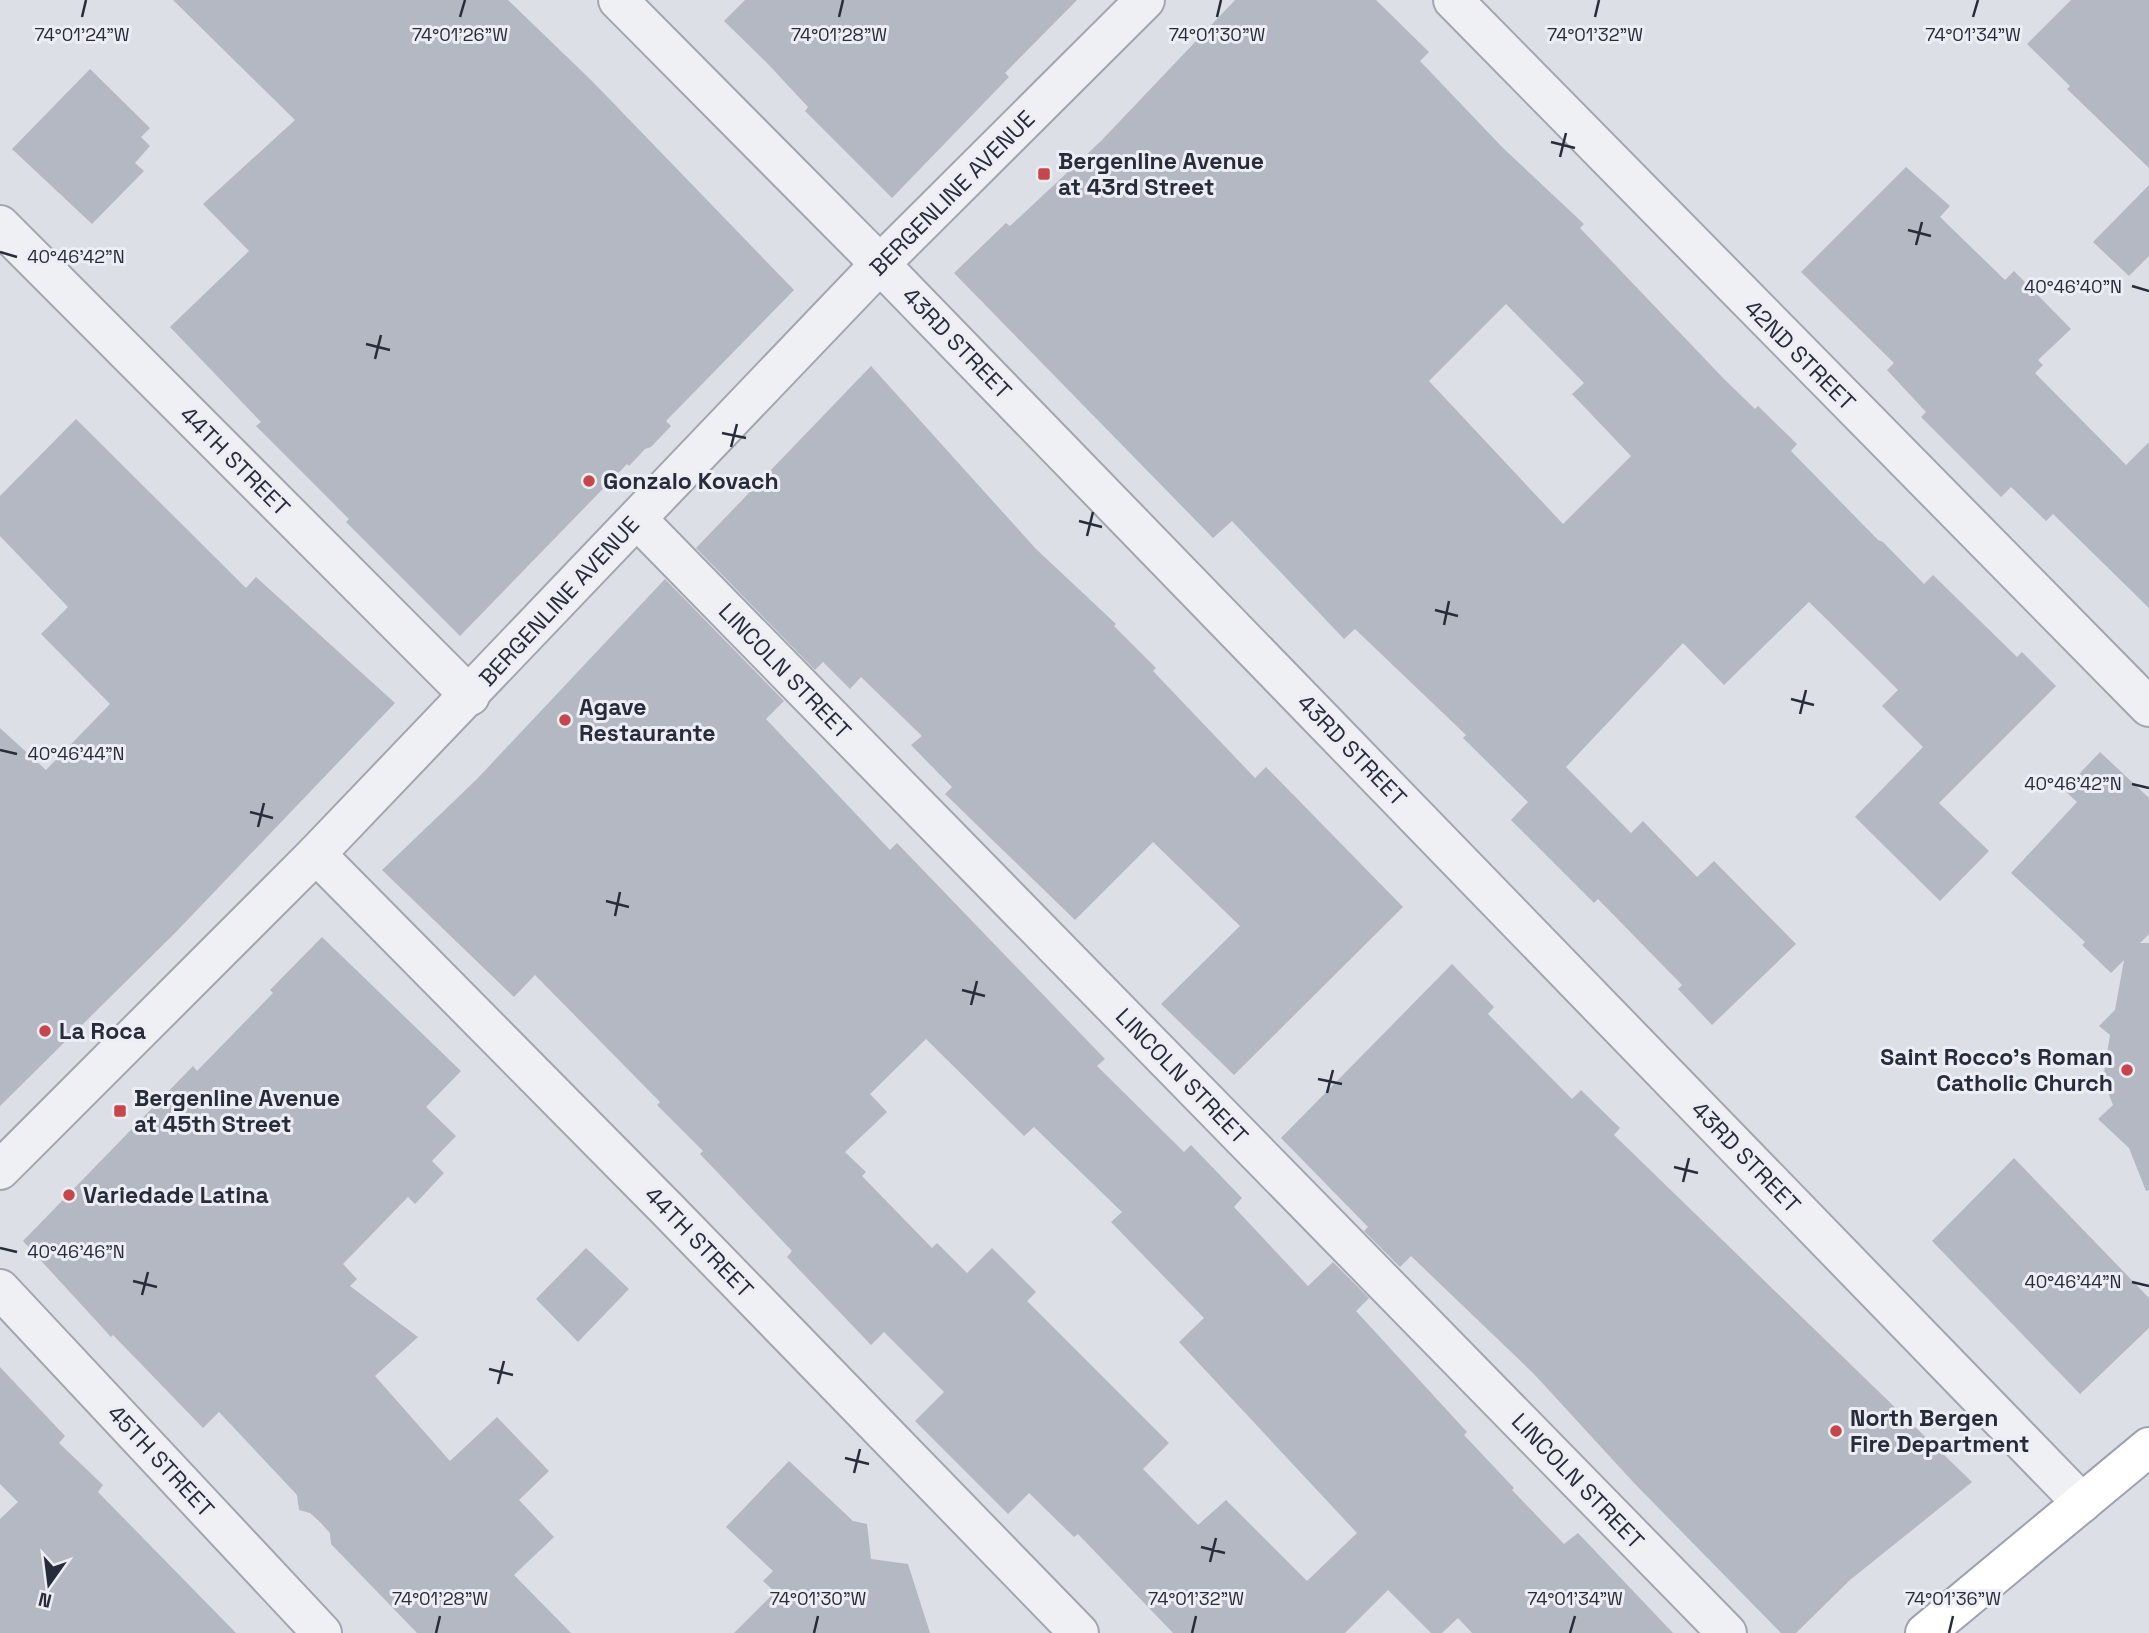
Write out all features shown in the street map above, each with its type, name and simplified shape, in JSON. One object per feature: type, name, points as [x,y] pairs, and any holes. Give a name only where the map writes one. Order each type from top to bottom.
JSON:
[{"type":"main road","points":[[1925,1633],[2149,1447]]},
{"type":"street","name":"43RD STREET","points":[[618,0],[880,264],[2082,1503]]},
{"type":"street","name":"BERGENLINE AVENUE","points":[[0,1170],[316,854],[470,696],[880,264],[1145,0]]},
{"type":"street","name":"42ND STREET","points":[[1453,0],[2149,707]]},
{"type":"street","name":"44TH STREET","points":[[0,225],[470,696]]},
{"type":"street","name":"LINCOLN STREET","points":[[637,519],[1727,1633]]},
{"type":"street","name":"44TH STREET","points":[[316,854],[678,1219],[1079,1633]]},
{"type":"street","name":"45TH STREET","points":[[0,1289],[322,1633]]},
{"type":"building","points":[[173,0],[508,0],[592,81],[794,290],[666,421],[671,426],[651,447],[645,449],[629,466],[627,464],[460,636],[346,522],[349,519],[256,426],[261,422],[170,327],[249,251],[203,204],[295,120]]},
{"type":"building","points":[[745,0],[1077,0],[1005,73],[1009,77],[892,198],[805,111],[808,107],[724,21]]},
{"type":"building","points":[[1235,0],[1376,0],[1429,52],[1420,61],[1503,148],[1584,224],[1580,228],[1725,380],[1755,409],[1758,406],[1797,444],[1791,451],[1878,540],[1924,584],[1933,575],[2017,657],[2022,652],[2056,686],[1939,803],[1989,851],[1940,901],[1855,817],[1923,747],[1882,706],[1898,690],[1809,602],[1724,685],[1683,643],[1566,767],[1631,833],[1643,821],[1697,877],[1714,861],[1796,944],[1712,1025],[1678,989],[1682,985],[1598,899],[1594,903],[1511,820],[1528,802],[1463,738],[1466,735],[1355,629],[1344,639],[1232,521],[1213,538],[954,273],[1006,223],[1010,226],[1101,141]],"holes":[[[1506,304],[1584,383],[1572,394],[1631,456],[1563,524],[1429,381]]]},
{"type":"building","points":[[2071,0],[2149,0],[2149,168],[2067,89],[2070,86],[2027,44]]},
{"type":"building","points":[[90,69],[150,128],[141,137],[150,146],[135,163],[144,171],[92,224],[12,149]]},
{"type":"building","points":[[1906,167],[1950,206],[1940,217],[2005,280],[2014,271],[2071,329],[2038,360],[2043,365],[2035,373],[2126,465],[2149,442],[2149,608],[2053,514],[2046,521],[2011,487],[2001,497],[1921,417],[1926,412],[1887,370],[1894,363],[1801,272]]},
{"type":"building","points":[[2149,185],[2149,256],[2129,276],[2093,242]]},
{"type":"building","points":[[871,366],[1036,549],[1116,624],[1114,626],[1156,668],[1153,671],[1255,778],[1266,767],[1403,907],[1234,1075],[1161,1004],[1240,926],[1153,842],[1075,920],[945,794],[952,787],[911,745],[922,736],[861,677],[850,689],[823,662],[815,670],[696,548]]},
{"type":"building","points":[[76,419],[246,588],[256,577],[395,703],[175,933],[0,1106],[0,728],[46,770],[110,704],[41,634],[68,607],[0,536],[0,496]]},
{"type":"building","points":[[665,579],[784,701],[766,719],[890,850],[897,843],[1105,1059],[1097,1066],[1184,1152],[1191,1145],[1242,1198],[1234,1207],[1308,1286],[1333,1262],[1369,1298],[1356,1311],[1467,1432],[1464,1435],[1514,1488],[1512,1490],[1564,1544],[1578,1533],[1673,1633],[1472,1633],[1458,1618],[1442,1633],[1431,1633],[1388,1590],[1345,1633],[1173,1633],[1078,1534],[1074,1537],[1029,1493],[1008,1514],[915,1421],[944,1392],[884,1332],[871,1345],[787,1257],[792,1251],[700,1154],[703,1151],[657,1105],[660,1102],[535,975],[514,997],[382,870],[476,780]],"holes":[[[926,1039],[1024,1136],[1034,1127],[1122,1212],[1111,1222],[1204,1318],[1179,1342],[1357,1533],[1307,1581],[1226,1500],[1198,1525],[1143,1469],[1169,1443],[1027,1301],[1036,1292],[992,1248],[967,1273],[937,1243],[932,1248],[862,1176],[866,1172],[845,1152],[887,1112],[870,1094]]]},
{"type":"building","points":[[2100,752],[2149,798],[2149,934],[2140,943],[2149,943],[2149,1190],[2146,1191],[2129,1148],[2098,1119],[2113,1105],[2103,1079],[2110,1035],[2099,1026],[2115,1010],[2124,960],[2111,973],[2082,945],[2085,942],[2011,873],[2077,802],[2064,790]]},
{"type":"building","points":[[322,937],[461,1071],[426,1107],[456,1136],[432,1161],[444,1173],[415,1204],[408,1197],[343,1264],[357,1279],[350,1286],[418,1337],[375,1376],[450,1461],[497,1417],[549,1471],[519,1500],[554,1537],[514,1575],[571,1633],[417,1633],[331,1544],[330,1533],[320,1522],[310,1513],[299,1510],[297,1495],[219,1412],[203,1428],[113,1335],[111,1337],[23,1241],[193,1066],[197,1071],[273,993],[270,990]]},
{"type":"building","points":[[1452,964],[1494,1007],[1488,1014],[1572,1099],[1581,1090],[1620,1128],[1614,1135],[1972,1482],[1850,1580],[1796,1633],[1781,1633],[1634,1483],[1534,1374],[1411,1256],[1400,1267],[1364,1231],[1368,1227],[1281,1138]]},
{"type":"building","points":[[2014,1158],[2149,1298],[2149,1328],[2080,1394],[1932,1241]]},
{"type":"building","points":[[586,1248],[629,1289],[578,1342],[536,1299]]},
{"type":"building","points":[[0,1367],[65,1436],[59,1443],[103,1485],[98,1492],[236,1633],[0,1633],[0,1519],[18,1502],[0,1484]]},
{"type":"building","points":[[789,1461],[853,1521],[867,1524],[871,1559],[908,1564],[930,1633],[734,1633],[775,1592],[763,1581],[773,1571],[726,1527]]},
{"type":"place","name":"Bergenline Avenue at 43rd Street","points":[[1044,174]]},
{"type":"place","name":"Gonzalo Kovach","points":[[589,481]]},
{"type":"place","name":"Agave Restaurante","points":[[565,720]]},
{"type":"place","name":"La Roca","points":[[45,1031]]},
{"type":"place","name":"Saint Rocco's Roman Catholic Church","points":[[2127,1070]]},
{"type":"place","name":"Bergenline Avenue at 45th Street","points":[[120,1111]]},
{"type":"place","name":"Variedade Latina","points":[[69,1195]]},
{"type":"place","name":"North Bergen Fire Department","points":[[1836,1431]]}]
